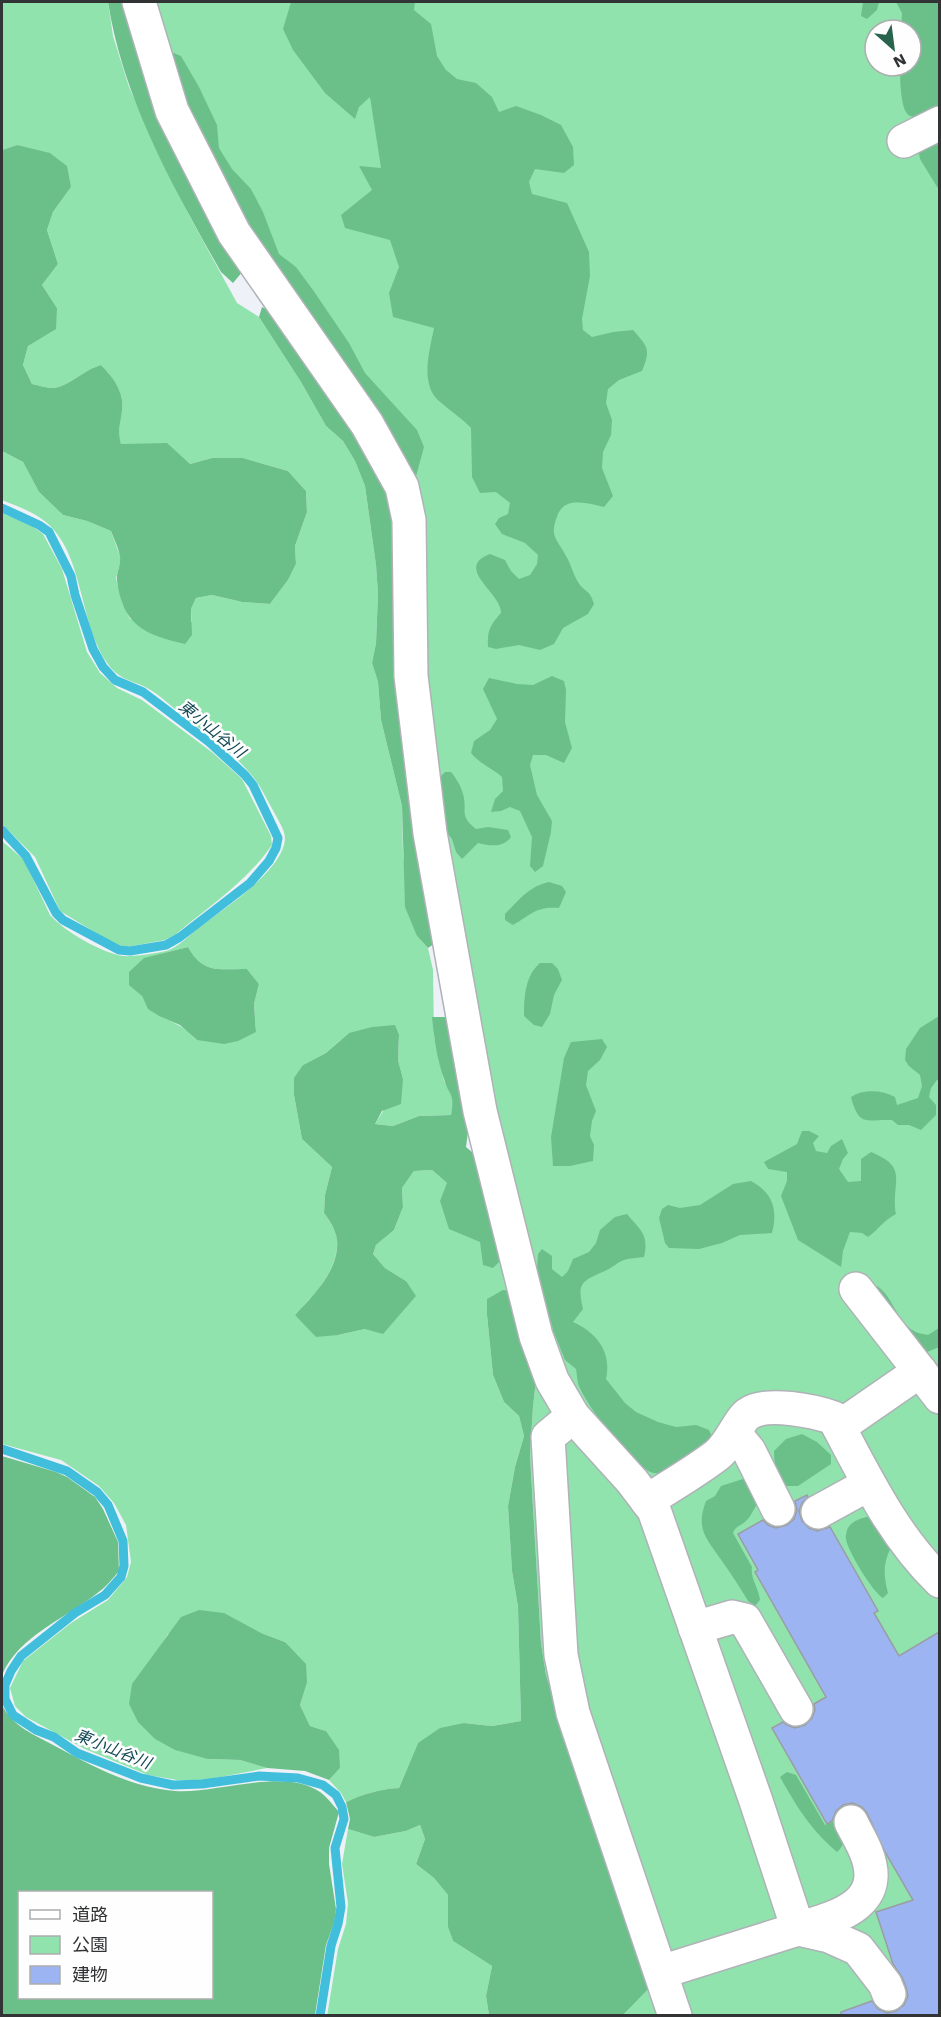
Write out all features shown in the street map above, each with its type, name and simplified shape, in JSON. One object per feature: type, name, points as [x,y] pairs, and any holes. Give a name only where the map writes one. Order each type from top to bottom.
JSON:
[{"type":"street","points":[[140,2],[172,111],[234,233],[367,424],[402,487],[409,520],[411,676],[430,833],[480,1111],[536,1336],[552,1380],[573,1416],[632,1481],[654,1510],[756,1801],[798,1929]]},
{"type":"street","points":[[904,141],[939,123]]},
{"type":"street","points":[[839,1427],[930,1384],[856,1289]]},
{"type":"street","points":[[646,1501],[720,1454],[747,1414],[766,1409],[794,1408],[816,1412],[834,1418],[869,1484],[922,1564],[939,1581]]},
{"type":"street","points":[[573,1416],[548,1437],[561,1655],[573,1713],[675,2016]]},
{"type":"street","points":[[735,1434],[749,1451],[778,1509]]},
{"type":"street","points":[[818,1512],[869,1484]]},
{"type":"street","points":[[695,1628],[732,1617],[745,1620],[796,1708]]},
{"type":"street","points":[[661,1972],[840,1916],[860,1903],[870,1888],[871,1873],[867,1853],[851,1822]]},
{"type":"street","points":[[798,1929],[829,1936],[858,1949],[885,1984],[889,1994]]},
{"type":"green space","points":[[2,2],[108,2],[113,36],[129,87],[190,217],[237,303],[259,317],[326,426],[343,441],[355,461],[365,486],[378,594],[376,643],[372,663],[378,682],[381,720],[402,806],[403,856],[417,936],[428,948],[433,970],[434,1036],[444,1081],[454,1098],[451,1115],[419,1116],[393,1126],[375,1124],[403,1079],[398,1060],[399,1035],[349,1033],[326,1053],[303,1065],[294,1095],[302,1139],[332,1167],[325,1195],[324,1213],[334,1229],[337,1242],[335,1257],[327,1276],[295,1315],[338,1335],[365,1329],[406,1281],[385,1268],[373,1254],[376,1245],[394,1230],[403,1207],[402,1188],[414,1171],[432,1170],[447,1183],[480,1242],[504,1257],[517,1304],[537,1268],[505,1148],[456,906],[428,719],[415,480],[397,442],[374,405],[356,382],[179,90],[155,2],[939,2],[939,2015],[623,2015],[651,1985],[546,1675],[541,1643],[530,1455],[537,1371],[487,1315],[493,1375],[504,1402],[519,1416],[524,1436],[515,1467],[508,1506],[512,1571],[518,1607],[521,1721],[492,1726],[464,1723],[418,1743],[399,1788],[372,1792],[346,1802],[329,1780],[340,1768],[326,1731],[310,1726],[300,1705],[307,1683],[285,1642],[261,1633],[168,1634],[152,1659],[208,1759],[240,1760],[267,1768],[205,1780],[177,1780],[148,1775],[85,1749],[26,1717],[15,1706],[10,1688],[23,1661],[71,1623],[108,1600],[127,1577],[131,1562],[126,1525],[114,1503],[99,1486],[61,1460],[2,1444],[2,841],[24,860],[50,915],[56,921],[95,946],[115,954],[128,956],[165,951],[180,943],[250,889],[274,864],[282,851],[285,839],[282,826],[263,792],[242,764],[157,694],[115,672],[102,655],[93,635],[74,570],[66,549],[55,531],[35,514],[2,500],[2,451],[23,462],[39,492],[63,515],[87,521],[111,531],[121,559],[116,578],[122,603],[130,619],[192,622],[191,609],[196,598],[212,595],[242,602],[270,604],[288,580],[296,564],[295,546],[307,512],[306,491],[288,471],[243,458],[212,458],[190,464],[141,444],[121,444],[118,431],[122,398],[114,381],[101,365],[58,387],[50,388],[32,384],[23,365],[28,346],[57,308],[42,285],[58,264],[47,230],[53,212],[71,187],[17,145],[2,150]],"holes":[[[188,947],[194,956],[206,966],[213,968],[247,969],[259,984],[254,1004],[256,1031],[197,1040],[183,1028],[157,1015],[150,1008],[142,996],[161,954]]]},
{"type":"green space","points":[[108,2],[126,2],[161,118],[190,183],[243,271],[233,283],[221,272],[152,142],[125,73]]},
{"type":"green space","points":[[291,2],[415,2],[414,10],[431,24],[437,56],[446,70],[457,79],[476,83],[492,97],[499,112],[516,106],[561,125],[573,147],[574,165],[564,173],[535,169],[529,182],[532,194],[567,203],[589,252],[590,276],[582,319],[583,330],[592,337],[633,330],[645,345],[647,353],[642,371],[619,380],[608,389],[606,403],[612,420],[611,435],[603,452],[602,468],[613,496],[604,507],[585,503],[566,505],[558,514],[554,528],[555,536],[576,579],[589,593],[594,604],[588,614],[563,628],[554,644],[540,650],[519,645],[496,649],[488,647],[490,628],[501,613],[499,605],[477,574],[476,566],[480,560],[490,554],[505,560],[519,579],[530,575],[537,564],[538,555],[525,543],[502,534],[495,524],[499,518],[508,514],[510,503],[496,492],[480,493],[472,477],[471,428],[438,400],[431,389],[427,372],[434,328],[393,317],[389,293],[399,267],[390,240],[345,228],[341,215],[372,190],[359,166],[381,168],[370,97],[359,107],[355,119],[325,93],[293,50],[283,29]]},
{"type":"green space","points":[[863,2],[879,2],[877,10],[868,18],[861,16]]},
{"type":"green space","points":[[896,2],[939,2],[939,107],[919,118],[907,114],[904,108],[900,78],[923,78],[923,18],[902,18],[902,13]]},
{"type":"green space","points":[[169,51],[181,56],[199,87],[217,125],[219,148],[232,169],[251,189],[263,212],[279,254],[296,267],[313,290],[349,343],[365,373],[417,430],[424,447],[415,480],[397,442],[374,405],[256,239],[232,199],[179,90]]},
{"type":"green space","points":[[939,134],[939,190],[920,159],[918,148]]},
{"type":"green space","points":[[17,145],[50,153],[67,166],[71,187],[53,212],[47,230],[58,264],[42,285],[57,308],[56,329],[28,346],[23,365],[32,384],[50,388],[58,387],[101,365],[114,380],[122,398],[119,431],[121,444],[167,443],[190,464],[212,458],[243,458],[288,471],[306,491],[307,512],[295,546],[296,564],[288,580],[270,604],[242,602],[212,595],[196,598],[191,609],[192,635],[185,644],[147,632],[130,618],[120,595],[117,577],[120,557],[111,531],[87,521],[63,515],[39,492],[23,462],[2,451],[2,150]]},
{"type":"green space","points":[[262,307],[272,312],[361,439],[394,501],[434,944],[428,948],[417,936],[405,907],[402,806],[381,720],[378,682],[372,663],[376,643],[378,594],[365,486],[355,461],[343,441],[326,426],[259,317]]},
{"type":"green space","points":[[2,513],[32,526],[43,534],[62,569],[87,652],[100,673],[117,688],[142,700],[213,753],[242,779],[271,836],[272,845],[240,882],[176,934],[165,940],[127,947],[116,945],[60,911],[35,857],[2,824]]},
{"type":"green space","points":[[552,676],[564,681],[565,722],[572,748],[564,763],[546,755],[533,755],[530,765],[537,795],[552,821],[543,866],[535,872],[530,866],[532,837],[520,811],[510,807],[491,812],[495,799],[503,791],[502,777],[471,753],[474,741],[490,730],[497,719],[483,689],[489,678],[533,685]]},
{"type":"green space","points":[[445,772],[451,772],[460,785],[465,816],[470,824],[476,829],[488,827],[508,830],[511,837],[508,841],[496,845],[478,843],[462,859],[444,829],[439,778]]},
{"type":"green space","points":[[549,882],[562,886],[566,892],[559,908],[539,910],[513,925],[505,920],[505,914],[525,894]]},
{"type":"green space","points":[[188,947],[194,956],[206,966],[220,969],[247,969],[259,984],[254,1004],[256,1032],[238,1041],[224,1044],[197,1040],[180,1025],[148,1009],[142,996],[129,985],[129,972],[144,958]]},
{"type":"green space","points":[[540,963],[552,963],[558,969],[562,980],[554,995],[550,1014],[542,1027],[534,1025],[524,1016],[528,980]]},
{"type":"green space","points":[[939,1016],[939,1080],[931,1088],[929,1097],[936,1105],[936,1115],[921,1130],[909,1125],[898,1125],[892,1120],[861,1118],[857,1114],[851,1097],[856,1094],[873,1091],[884,1093],[895,1097],[897,1105],[918,1098],[922,1086],[920,1075],[905,1060],[906,1049],[920,1028]]},
{"type":"green space","points":[[432,1017],[446,1017],[452,1027],[471,1124],[466,1147],[479,1158],[504,1257],[493,1268],[483,1265],[480,1242],[449,1229],[440,1201],[447,1183],[432,1170],[414,1171],[402,1188],[403,1207],[394,1230],[376,1245],[373,1254],[385,1268],[406,1281],[416,1296],[383,1334],[365,1329],[316,1337],[295,1315],[322,1284],[335,1258],[336,1234],[324,1213],[325,1195],[332,1167],[302,1139],[294,1095],[294,1078],[303,1065],[326,1053],[349,1033],[372,1027],[395,1025],[399,1035],[398,1060],[403,1079],[401,1104],[382,1111],[375,1124],[393,1126],[419,1116],[451,1115],[452,1098],[439,1064]]},
{"type":"green space","points":[[602,1039],[607,1047],[600,1060],[588,1071],[586,1085],[596,1111],[590,1136],[594,1145],[593,1161],[570,1166],[553,1166],[551,1137],[564,1058],[571,1042]]},
{"type":"green space","points":[[802,1131],[809,1131],[819,1136],[813,1143],[816,1151],[827,1153],[831,1146],[842,1139],[848,1153],[839,1169],[848,1182],[861,1181],[861,1159],[871,1152],[891,1164],[895,1170],[896,1214],[868,1237],[862,1233],[850,1232],[843,1251],[841,1267],[798,1240],[781,1196],[787,1181],[787,1172],[768,1169],[764,1162],[797,1144]]},
{"type":"green space","points":[[751,1181],[764,1191],[772,1203],[774,1225],[772,1233],[740,1235],[699,1249],[669,1248],[665,1243],[659,1218],[662,1209],[668,1205],[680,1208],[700,1205],[733,1184]]},
{"type":"green space","points":[[627,1214],[645,1238],[644,1257],[622,1261],[587,1280],[581,1287],[583,1309],[573,1322],[582,1326],[601,1344],[607,1360],[606,1379],[625,1403],[636,1412],[676,1427],[696,1425],[709,1430],[715,1443],[677,1468],[661,1473],[645,1469],[635,1460],[589,1405],[578,1383],[576,1369],[565,1360],[553,1330],[537,1268],[538,1254],[542,1249],[552,1256],[552,1269],[562,1277],[568,1271],[573,1259],[589,1252],[596,1243],[600,1230],[615,1217]]},
{"type":"green space","points":[[877,1286],[887,1296],[908,1327],[918,1333],[928,1335],[939,1328],[939,1347],[920,1355],[873,1288]]},
{"type":"green space","points":[[503,1290],[510,1291],[537,1371],[530,1455],[541,1643],[546,1675],[651,1986],[623,2015],[489,2015],[486,1996],[492,1966],[453,1941],[448,1927],[448,1895],[434,1878],[416,1864],[425,1839],[420,1825],[406,1831],[374,1837],[348,1829],[350,1819],[346,1802],[372,1792],[399,1788],[418,1743],[440,1728],[464,1723],[492,1726],[521,1721],[518,1607],[512,1571],[508,1506],[515,1467],[524,1436],[519,1416],[504,1402],[493,1375],[487,1315],[487,1299]]},
{"type":"green space","points":[[802,1434],[817,1442],[831,1455],[831,1464],[798,1486],[786,1486],[777,1470],[774,1451],[786,1439]]},
{"type":"green space","points":[[2,1456],[56,1472],[95,1497],[118,1542],[119,1571],[100,1591],[32,1638],[10,1661],[2,1675]]},
{"type":"green space","points":[[749,1477],[761,1500],[749,1518],[733,1533],[752,1567],[752,1575],[760,1600],[755,1606],[748,1601],[707,1540],[702,1527],[706,1501],[715,1496],[721,1486]]},
{"type":"green space","points":[[866,1517],[875,1518],[893,1544],[887,1556],[885,1568],[888,1593],[883,1598],[861,1571],[846,1538],[850,1525]]},
{"type":"green space","points":[[199,1610],[224,1613],[261,1633],[285,1642],[306,1664],[307,1683],[300,1705],[310,1726],[326,1731],[339,1750],[340,1768],[329,1780],[305,1771],[267,1768],[240,1760],[208,1759],[175,1750],[155,1739],[138,1722],[129,1704],[132,1684],[181,1617]]},
{"type":"green space","points":[[2,1705],[18,1725],[32,1734],[98,1768],[144,1786],[192,1791],[269,1781],[288,1782],[305,1785],[320,1792],[328,1799],[339,1812],[329,1848],[329,1864],[336,1909],[334,1923],[326,1945],[315,2015],[2,2015]]},
{"type":"green space","points":[[787,1772],[796,1775],[825,1825],[835,1821],[843,1841],[843,1845],[837,1852],[812,1826],[792,1798],[780,1777]]},
{"type":"green space","points":[[420,1825],[425,1839],[416,1864],[434,1878],[448,1895],[448,1926],[453,1941],[492,1966],[486,1996],[489,2015],[327,2016],[338,1949],[346,1924],[348,1903],[342,1864],[348,1829],[374,1837],[406,1831]]},
{"type":"building","points":[[807,1495],[799,1511],[802,1521],[809,1528],[817,1531],[830,1527],[878,1611],[874,1613],[899,1656],[939,1632],[939,2016],[841,2016],[841,2012],[872,2001],[878,2009],[887,2013],[896,2011],[904,2005],[908,1996],[906,1987],[893,1964],[876,1912],[913,1900],[885,1852],[867,1813],[862,1807],[853,1803],[843,1805],[836,1811],[832,1821],[827,1824],[772,1728],[783,1722],[795,1728],[805,1725],[812,1718],[815,1710],[814,1704],[826,1697],[755,1572],[758,1570],[738,1534],[763,1520],[776,1528],[787,1525],[794,1519],[797,1510],[795,1501]]},
{"type":"waterway","name":"東小山谷川","points":[[2,508],[49,532],[71,576],[93,649],[103,667],[115,680],[143,692],[209,742],[245,775],[253,785],[278,838],[269,861],[250,883],[180,937],[166,945],[130,951],[119,950],[63,920],[56,913],[26,856],[2,830]]},
{"type":"waterway","name":"東小山谷川","points":[[2,1449],[67,1471],[97,1492],[108,1505],[123,1541],[124,1566],[121,1577],[105,1595],[75,1613],[21,1656],[11,1671],[5,1685],[5,1699],[13,1715],[36,1730],[54,1737],[77,1753],[141,1778],[173,1785],[202,1784],[259,1776],[298,1778],[323,1785],[336,1795],[342,1807],[344,1819],[335,1848],[341,1907],[331,1946],[320,2016]]}]
